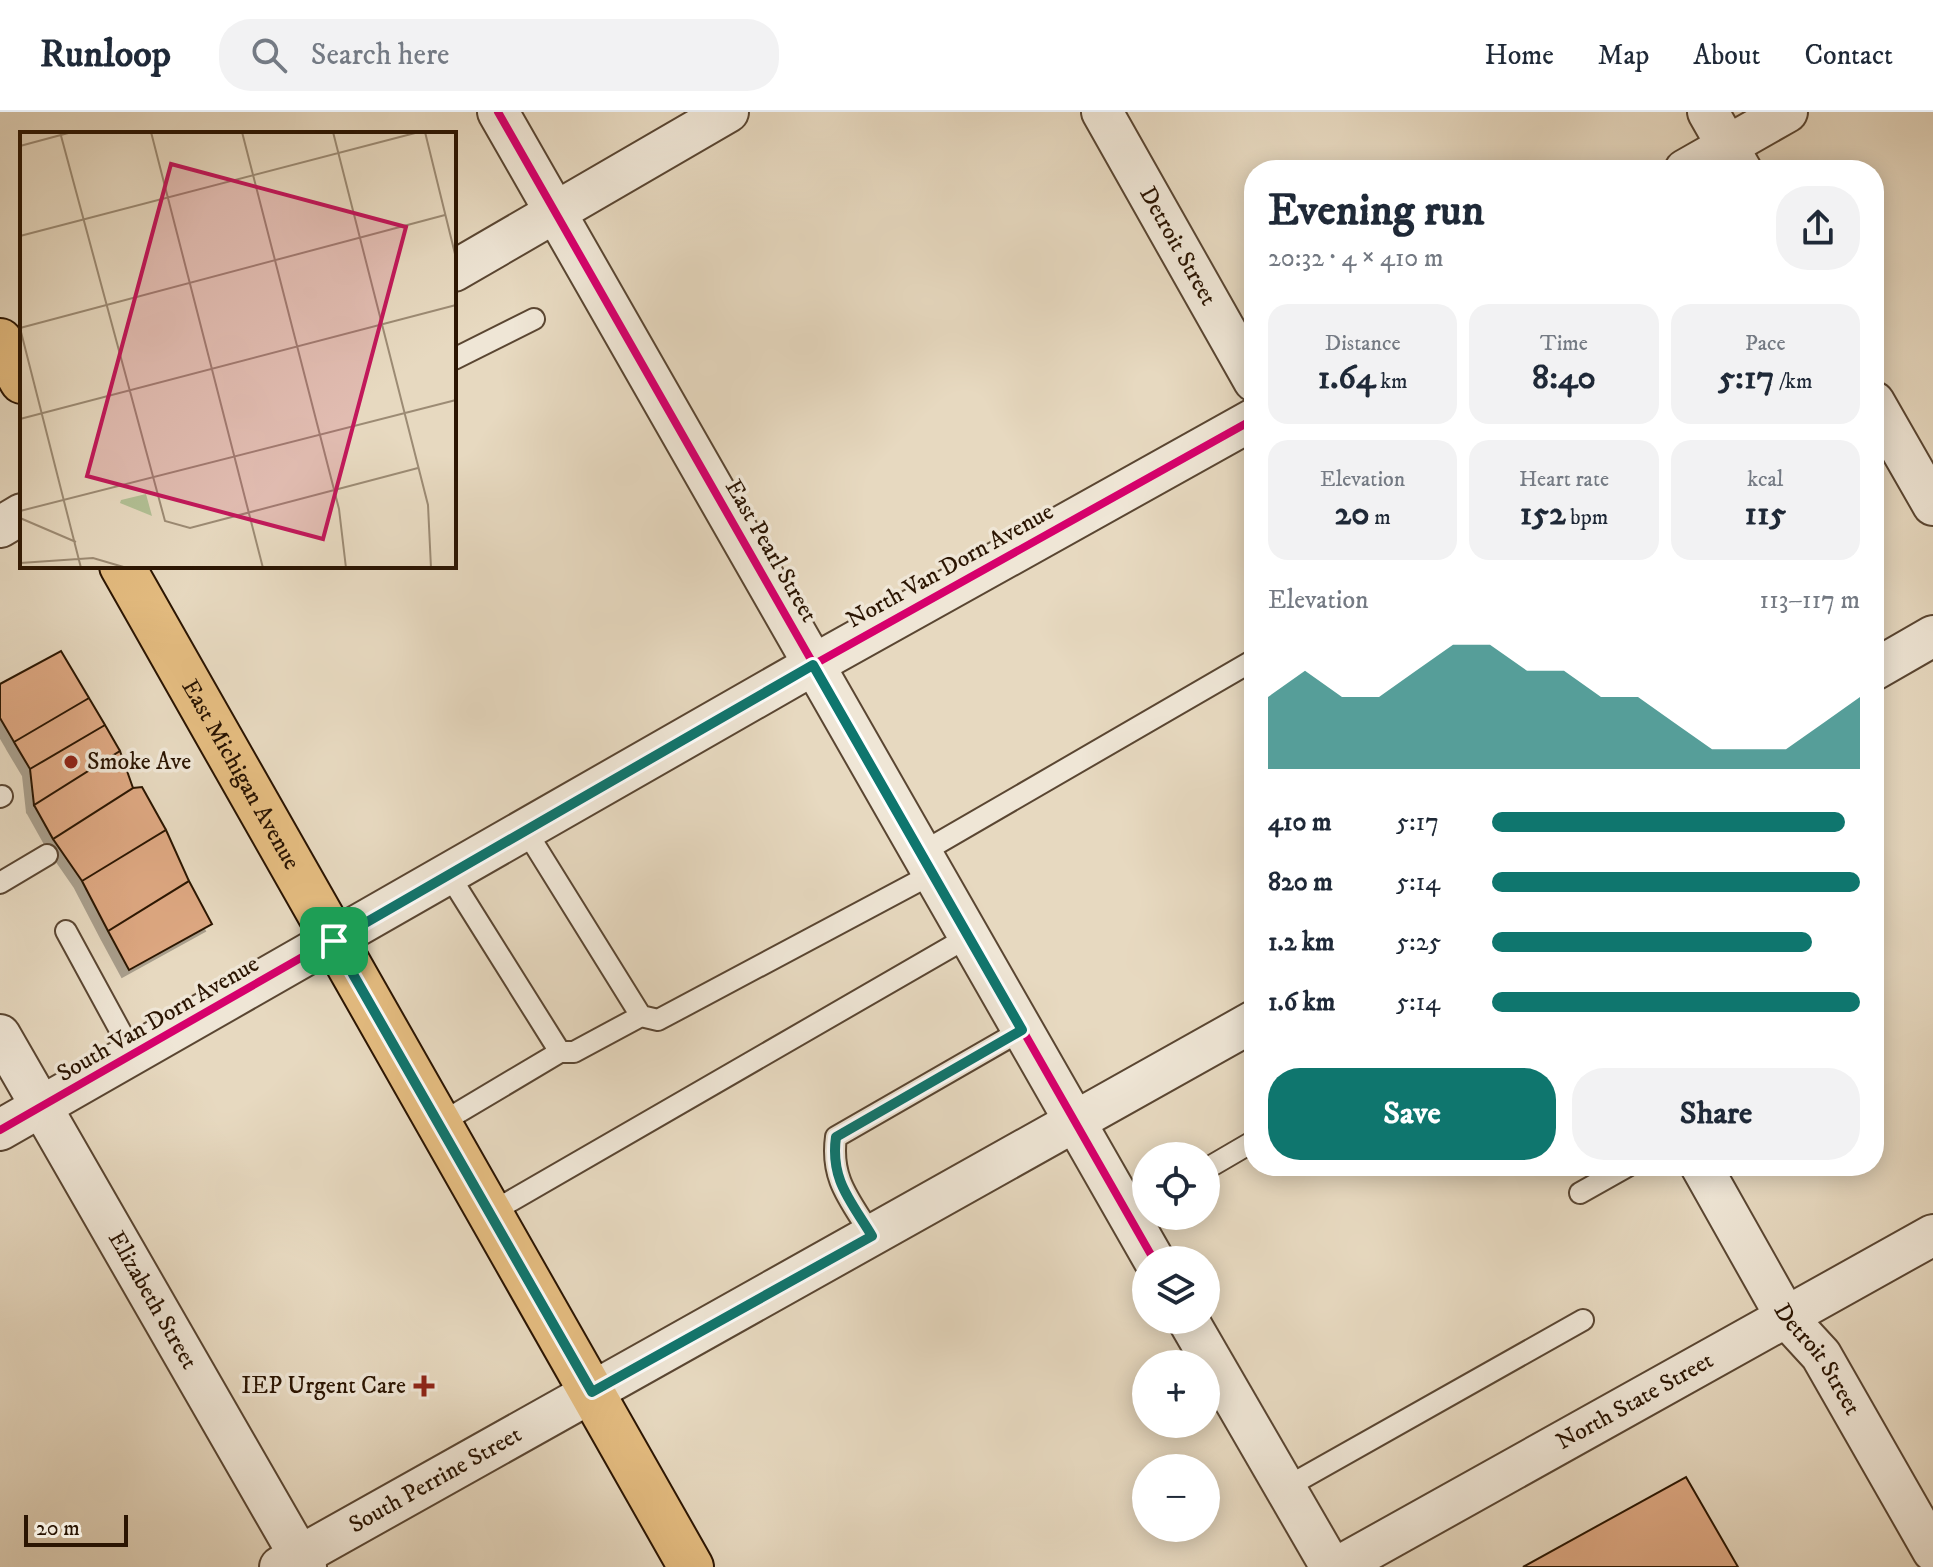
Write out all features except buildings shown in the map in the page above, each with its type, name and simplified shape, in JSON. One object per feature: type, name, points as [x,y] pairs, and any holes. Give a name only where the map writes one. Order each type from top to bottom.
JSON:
[{"type":"main road","points":[[0,341],[20,377]]},
{"type":"main road","name":"East Michigan Avenue","points":[[123,568],[691,1567]]},
{"type":"street","name":"East Pearl Street","points":[[498,112],[1075,1122],[1132,1203]]},
{"type":"street","points":[[456,270],[728,112]]},
{"type":"street","name":"Detroit Street","points":[[1102,112],[1244,363]]},
{"type":"street","points":[[1700,160],[1725,143],[1787,112]]},
{"type":"street","points":[[1884,419],[1933,505]]},
{"type":"street","name":"North Van Dorn Avenue","points":[[334,941],[813,665],[1244,425]]},
{"type":"street","points":[[0,527],[20,515]]},
{"type":"street","points":[[1884,664],[1933,636]]},
{"type":"street","name":"South Van Dorn Avenue","points":[[0,1130],[334,941]]},
{"type":"street","name":"South Perrine Street","points":[[296,1563],[592,1392],[1244,1027]]},
{"type":"street","name":"Elizabeth Street","points":[[0,1035],[296,1563]]},
{"type":"street","name":"Detroit Street","points":[[1707,1176],[1786,1317],[1821,1355],[1933,1551]]},
{"type":"street","name":"North State Street","points":[[1338,1567],[1933,1235]]},
{"type":"street","points":[[1196,1334],[1331,1567]]},
{"type":"lane","points":[[456,358],[534,319]]},
{"type":"lane","points":[[439,1124],[560,1052],[574,1052],[641,1016],[658,1020],[926,864],[1244,666]]},
{"type":"lane","points":[[526,831],[641,1016]]},
{"type":"lane","points":[[0,883],[47,855]]},
{"type":"lane","points":[[449,875],[560,1052]]},
{"type":"lane","points":[[66,931],[134,1056]]},
{"type":"lane","points":[[490,1213],[968,937]]},
{"type":"lane","points":[[872,1236],[836,1176],[833,1161],[836,1137],[1022,1030]]},
{"type":"lane","points":[[1220,1161],[1244,1147]]},
{"type":"lane","points":[[1580,1193],[1610,1176]]},
{"type":"lane","points":[[1285,1488],[1583,1320]]},
{"type":"cycle path","points":[[498,112],[1146,1246]]},
{"type":"cycle path","points":[[0,1130],[813,665],[1244,425]]},
{"type":"place","name":"Smoke Ave","points":[[71,762]]},
{"type":"place","name":"IEP Urgent Care","points":[[424,1386]]},
{"type":"route","points":[[813,665],[1022,1030],[852,1125],[836,1137],[833,1161],[836,1176],[872,1236],[592,1392],[334,941],[813,665]]}]
